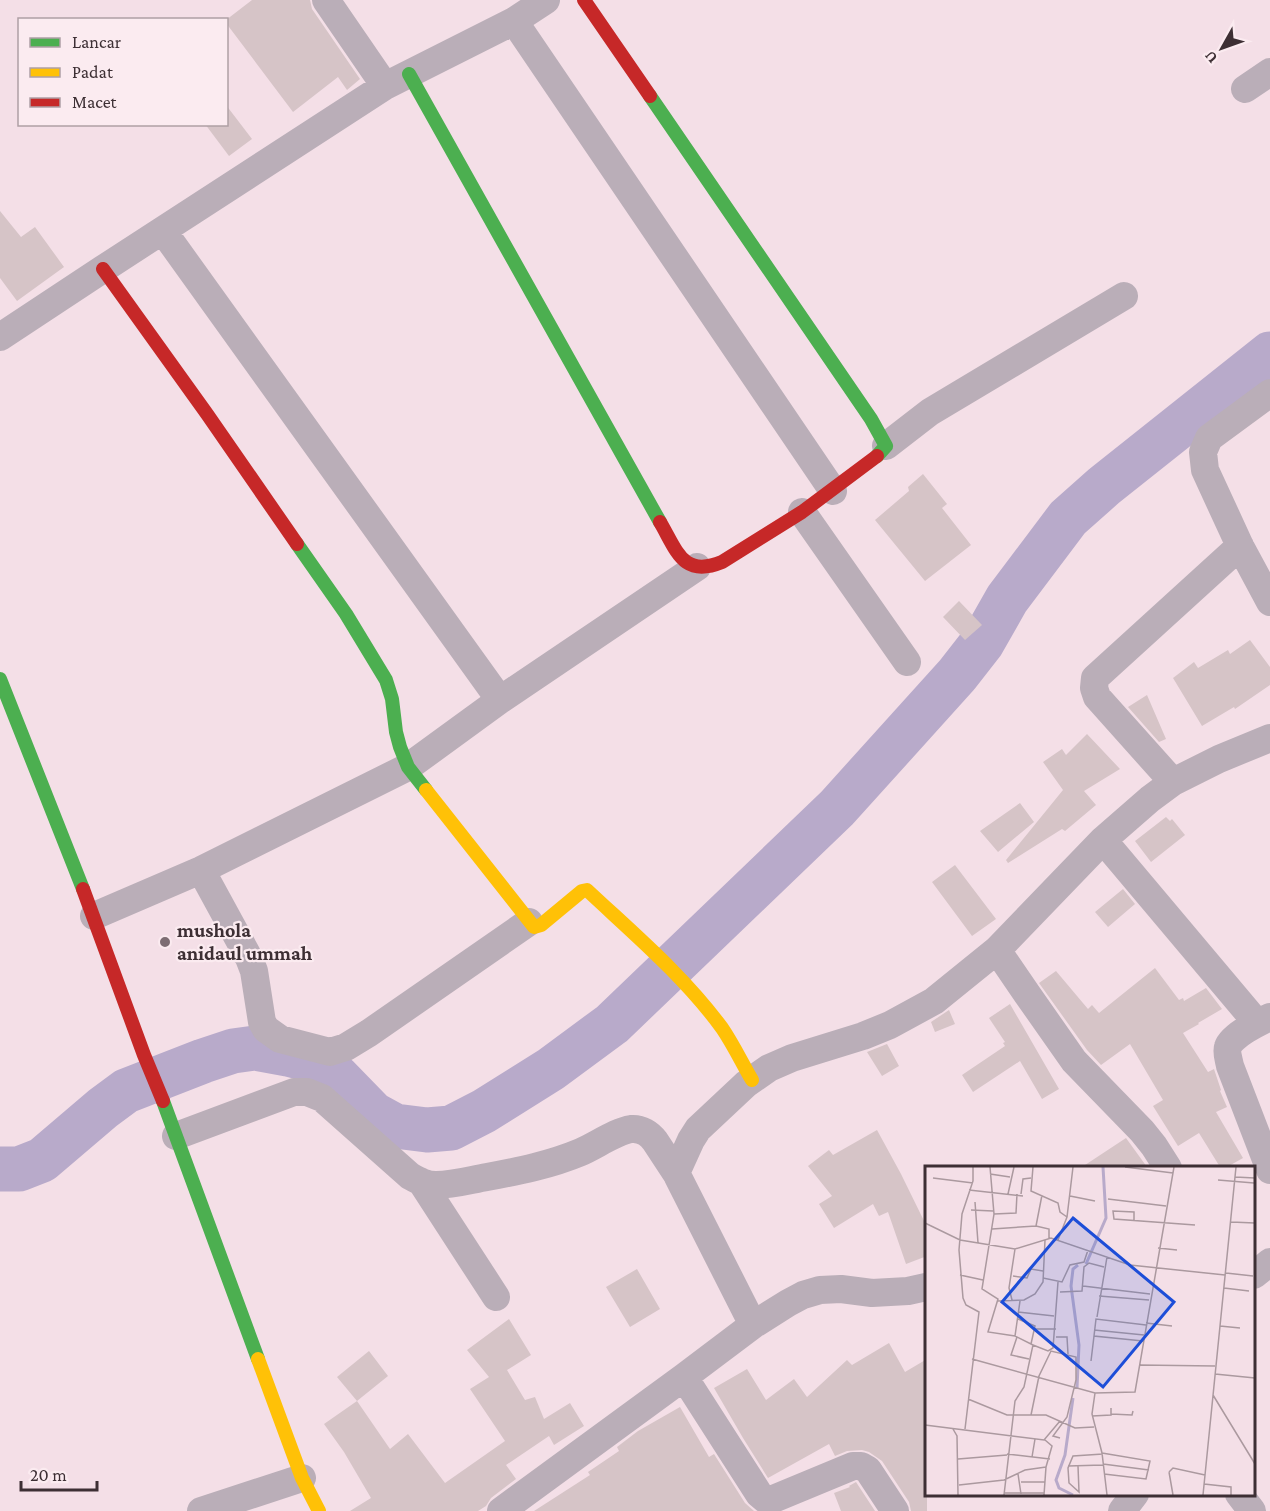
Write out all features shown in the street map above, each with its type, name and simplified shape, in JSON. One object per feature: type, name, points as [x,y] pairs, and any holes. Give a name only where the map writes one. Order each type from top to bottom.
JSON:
[{"type":"street","points":[[326,0],[398,80],[680,557],[687,564],[705,568],[722,562],[833,491],[930,412],[1124,296]]},
{"type":"street","points":[[0,337],[398,80],[514,21],[546,0]]},
{"type":"street","points":[[585,0],[871,419],[886,446]]},
{"type":"street","points":[[514,21],[833,491]]},
{"type":"street","points":[[1245,89],[1270,72]]},
{"type":"street","points":[[163,231],[500,700]]},
{"type":"street","points":[[103,269],[346,614],[386,680],[393,699],[399,747],[408,767],[534,927],[541,926],[582,891],[587,890],[695,994],[723,1030],[752,1080]]},
{"type":"street","points":[[1270,393],[1209,438],[1203,452],[1205,470],[1240,546],[1270,602]]},
{"type":"street","points":[[802,512],[907,663]]},
{"type":"street","points":[[1173,782],[1097,697],[1094,688],[1095,678],[1240,546]]},
{"type":"street","points":[[94,916],[201,870],[408,767],[500,700],[697,567]]},
{"type":"street","points":[[0,679],[94,916],[302,1478],[319,1511]]},
{"type":"street","points":[[676,1173],[698,1129],[746,1083],[769,1068],[890,1025],[934,1001],[997,950],[1103,840],[1150,800],[1173,782],[1219,759],[1270,738]]},
{"type":"street","points":[[1103,840],[1264,1020],[1232,1040],[1227,1051],[1230,1066],[1270,1170]]},
{"type":"street","points":[[201,870],[249,958],[254,971],[263,1025],[280,1039],[323,1052],[336,1051],[369,1033],[530,922]]},
{"type":"street","points":[[997,950],[1074,1061],[1142,1131],[1167,1166]]},
{"type":"street","points":[[173,1128],[294,1092],[307,1092],[322,1098],[410,1176],[422,1183],[434,1185],[452,1184],[546,1166],[631,1129],[644,1131],[651,1136],[676,1173],[753,1324]]},
{"type":"street","points":[[422,1183],[496,1297]]},
{"type":"street","points":[[1255,1274],[1270,1262]]},
{"type":"street","points":[[501,1511],[753,1324],[803,1295],[820,1290],[841,1289],[872,1293],[925,1287]]},
{"type":"street","points":[[684,1377],[759,1494],[765,1499],[771,1500],[853,1466],[861,1466],[868,1470],[895,1511]]},
{"type":"street","points":[[201,1511],[302,1478]]},
{"type":"street","points":[[1122,1511],[1133,1496]]},
{"type":"street","points":[[1241,1496],[1252,1511]]},
{"type":"building","points":[[252,0],[310,0],[312,9],[360,79],[347,90],[338,77],[293,112],[228,26],[228,18]]},
{"type":"building","points":[[228,108],[252,139],[229,156],[206,126],[228,126]]},
{"type":"building","points":[[0,211],[21,237],[35,227],[64,267],[17,301],[0,278]]},
{"type":"building","points":[[923,474],[947,504],[942,508],[971,545],[925,581],[875,520],[909,491],[908,487]]},
{"type":"building","points":[[959,601],[982,625],[965,640],[943,617]]},
{"type":"building","points":[[1250,640],[1270,667],[1270,685],[1235,709],[1234,707],[1202,726],[1173,678],[1194,662],[1198,668],[1228,650],[1230,654]]},
{"type":"building","points":[[1147,695],[1166,739],[1159,742],[1128,707]]},
{"type":"building","points":[[1087,734],[1120,769],[1084,791],[1096,805],[1065,831],[1062,829],[1008,863],[1006,860],[1063,790],[1043,762],[1062,749],[1066,755]]},
{"type":"building","points":[[1020,803],[1034,822],[998,852],[980,831]]},
{"type":"building","points":[[1166,817],[1170,821],[1172,819],[1185,835],[1151,862],[1135,841]]},
{"type":"building","points":[[955,865],[996,919],[972,936],[932,882]]},
{"type":"building","points":[[1123,889],[1135,904],[1108,927],[1095,912]]},
{"type":"building","points":[[1155,968],[1179,1000],[1183,998],[1184,1001],[1206,988],[1222,1009],[1183,1033],[1208,1072],[1214,1069],[1227,1107],[1216,1112],[1243,1158],[1229,1166],[1219,1166],[1199,1133],[1178,1146],[1153,1106],[1163,1100],[1130,1044],[1101,1065],[1087,1050],[1039,983],[1056,971],[1088,1009],[1092,1005],[1099,1013]]},
{"type":"building","points":[[1010,1004],[1059,1089],[1042,1099],[1020,1061],[973,1092],[962,1075],[1005,1046],[1003,1043],[1005,1042],[989,1018]]},
{"type":"building","points":[[949,1010],[955,1024],[935,1032],[931,1022]]},
{"type":"building","points":[[887,1044],[899,1066],[882,1076],[867,1052]]},
{"type":"building","points":[[877,1130],[925,1223],[925,1257],[906,1264],[888,1212],[879,1216],[873,1204],[834,1228],[819,1204],[832,1196],[808,1166],[829,1150],[833,1155]]},
{"type":"building","points":[[1126,1138],[1146,1166],[1084,1166]]},
{"type":"building","points":[[637,1269],[660,1309],[630,1327],[606,1287]]},
{"type":"building","points":[[509,1319],[531,1355],[507,1370],[525,1400],[535,1397],[544,1419],[570,1403],[584,1426],[554,1445],[549,1436],[506,1465],[516,1479],[478,1511],[350,1511],[371,1498],[344,1452],[324,1424],[357,1401],[390,1449],[408,1434],[445,1483],[505,1441],[470,1389],[489,1377],[467,1350]]},
{"type":"building","points":[[889,1343],[905,1372],[925,1360],[925,1496],[927,1496],[927,1511],[911,1511],[909,1502],[882,1461],[862,1450],[847,1451],[835,1456],[829,1444],[768,1478],[714,1388],[747,1369],[766,1400],[794,1379],[807,1397],[847,1360],[852,1365]]},
{"type":"building","points":[[369,1351],[388,1376],[357,1401],[337,1377]]},
{"type":"building","points":[[680,1407],[709,1457],[714,1454],[745,1503],[754,1511],[534,1511],[590,1475],[588,1472],[619,1451],[617,1447],[638,1431]]},
{"type":"building","points":[[856,1482],[875,1511],[841,1511],[834,1493]]},
{"type":"waterway","points":[[0,1169],[19,1169],[42,1160],[126,1091],[233,1051],[255,1048],[315,1061],[337,1077],[373,1114],[395,1126],[427,1130],[451,1128],[484,1111],[551,1069],[612,1024],[837,808],[957,675],[982,643],[1007,599],[1068,518],[1104,486],[1270,354]]},
{"type":"traffic: fast","points":[[409,74],[660,522]]},
{"type":"traffic: fast","points":[[650,96],[871,419],[886,446],[877,456]]},
{"type":"traffic: fast","points":[[297,544],[346,614],[386,680],[392,699],[400,747],[408,767],[426,790]]},
{"type":"traffic: fast","points":[[0,679],[83,889]]},
{"type":"traffic: fast","points":[[163,1101],[258,1359]]},
{"type":"traffic: slow","points":[[426,790],[534,927],[541,925],[582,891],[587,890],[658,956],[707,1009],[722,1028],[752,1080]]},
{"type":"traffic: slow","points":[[258,1359],[302,1478],[319,1511]]},
{"type":"traffic: jam","points":[[584,0],[650,96]]},
{"type":"traffic: jam","points":[[103,269],[297,544]]},
{"type":"traffic: jam","points":[[660,522],[683,559],[698,567],[709,566],[722,562],[802,512],[877,456]]},
{"type":"traffic: jam","points":[[83,889],[163,1101]]},
{"type":"place","name":"mushola anidaul ummah","points":[[165,942]]}]
